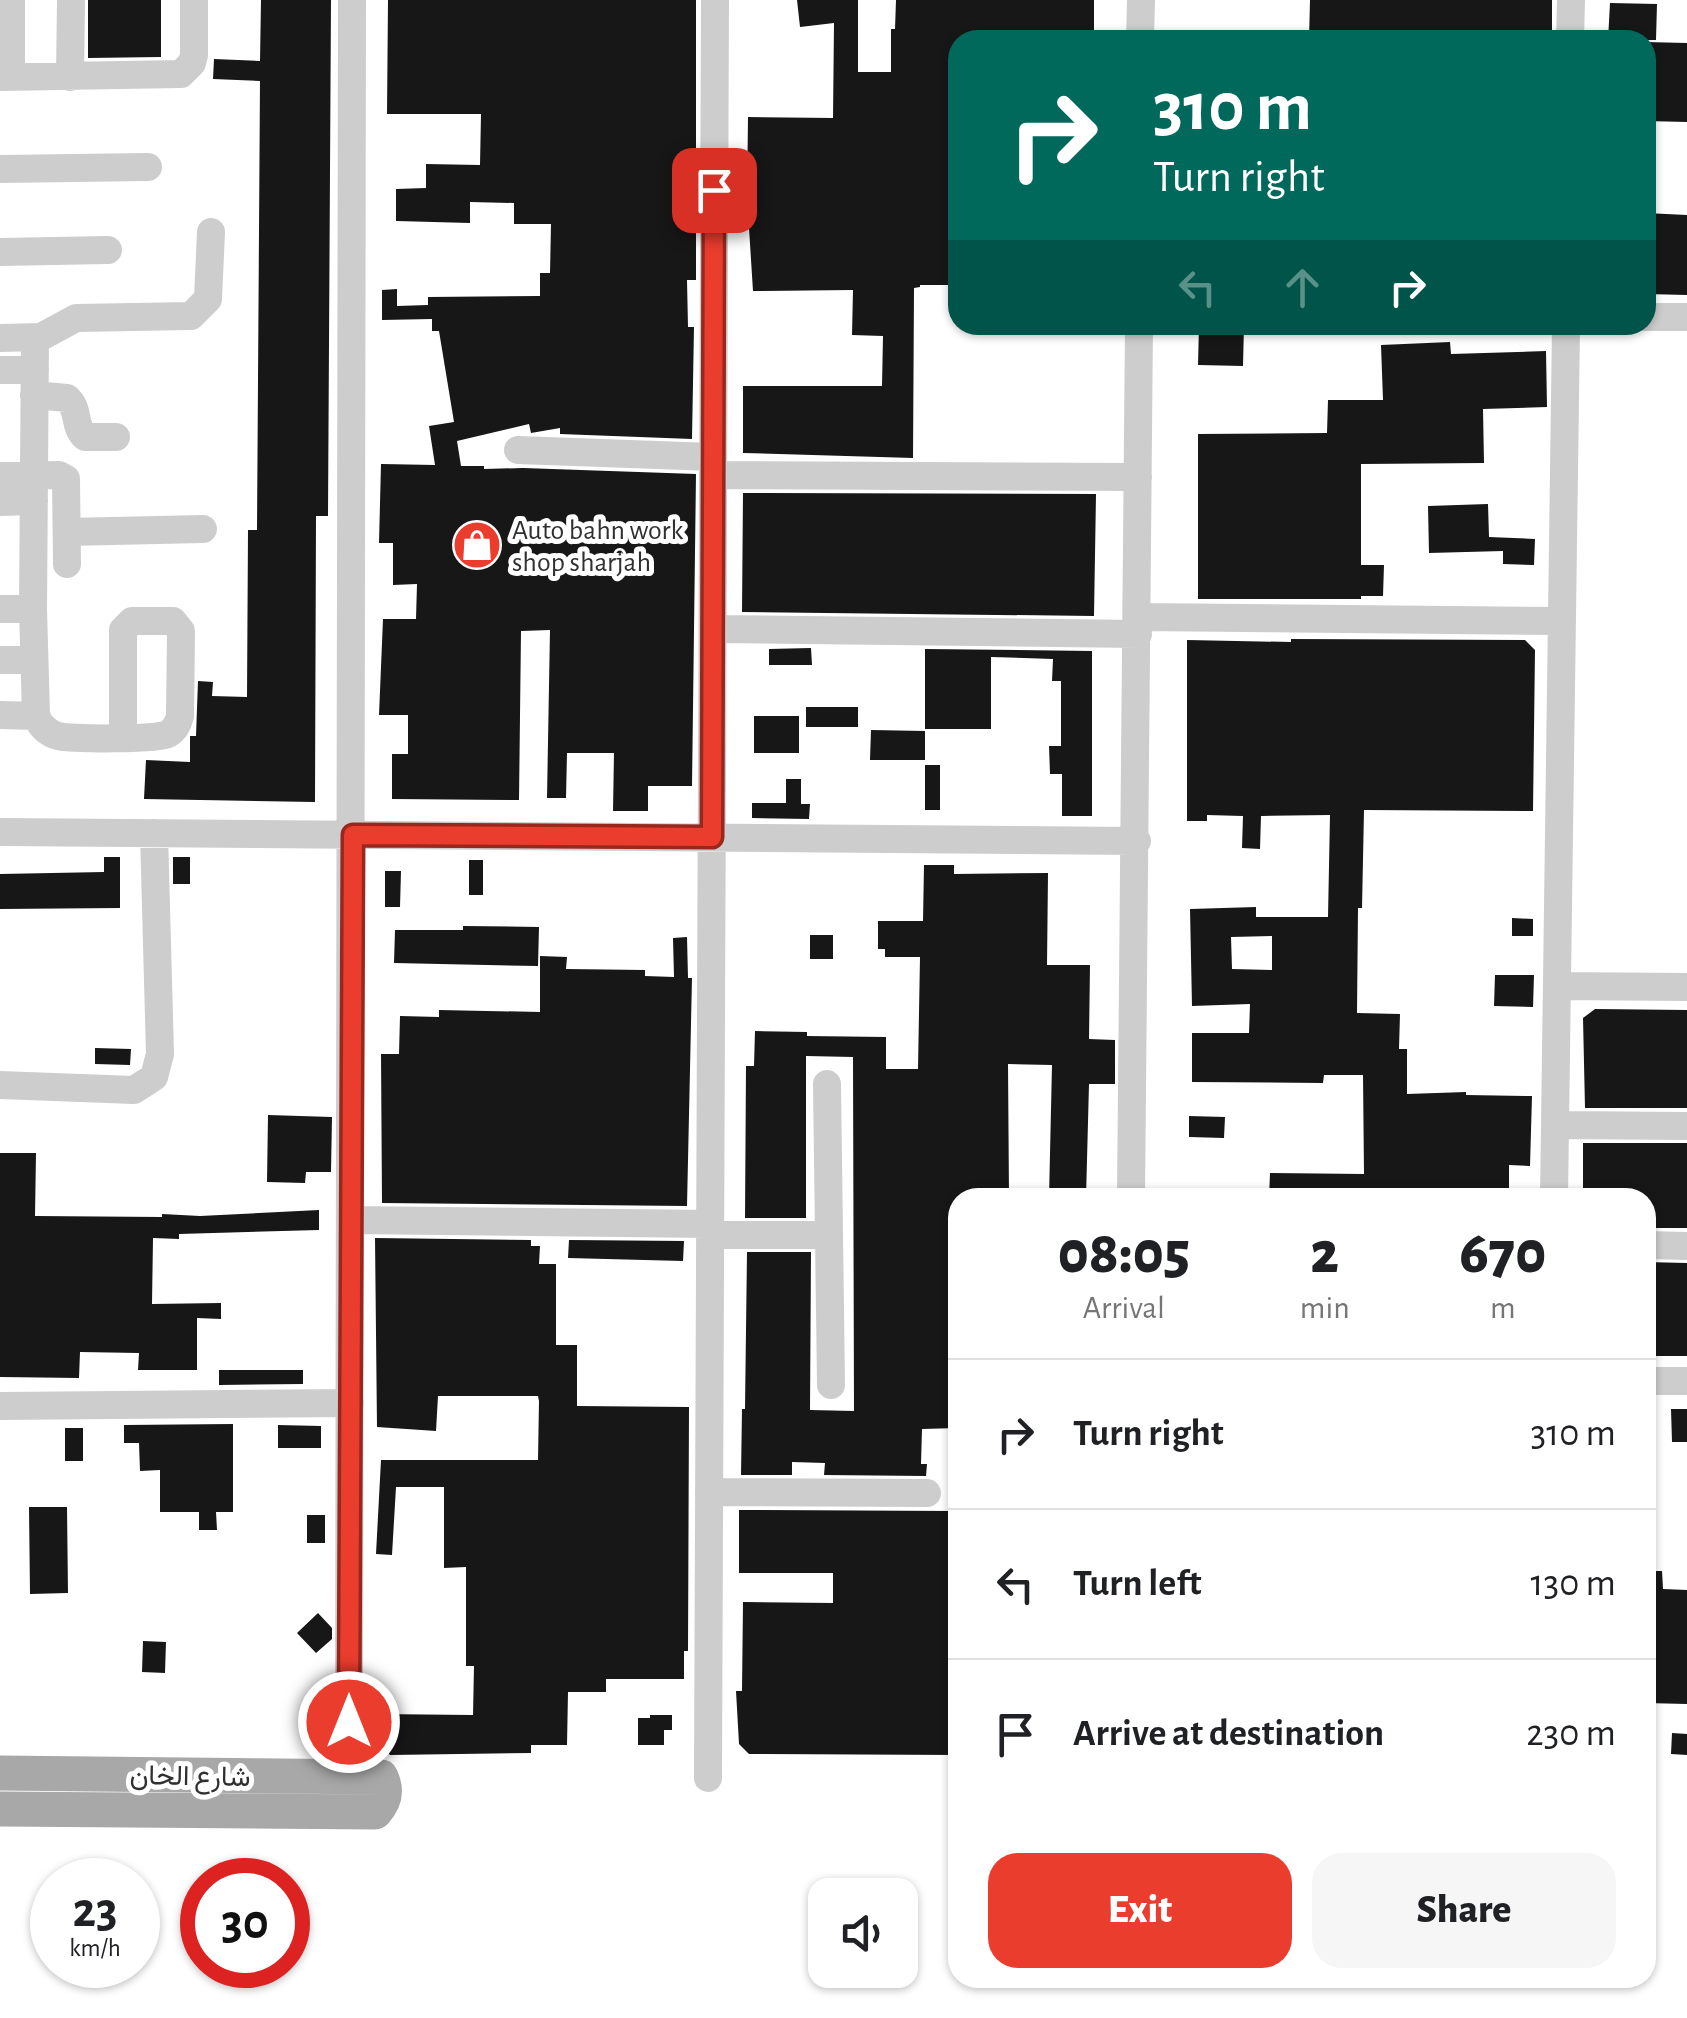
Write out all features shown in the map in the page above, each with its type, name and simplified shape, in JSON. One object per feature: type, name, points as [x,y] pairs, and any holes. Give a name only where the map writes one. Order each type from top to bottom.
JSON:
[{"type":"main road","name":"شارع الخان","points":[[0,1772],[381,1777],[385,1795],[376,1812],[0,1809]]},
{"type":"street","points":[[11,0],[5,77],[181,74],[194,55],[194,0]]},
{"type":"street","points":[[70,77],[71,0]]},
{"type":"street","points":[[352,0],[349,1722],[356,1747],[381,1777]]},
{"type":"street","points":[[708,1778],[715,0]]},
{"type":"street","points":[[1140,30],[1141,0]]},
{"type":"street","points":[[1570,30],[1571,0]]},
{"type":"street","points":[[0,169],[148,167]]},
{"type":"street","points":[[0,338],[47,335],[76,318],[182,318],[198,312],[208,300],[212,232]]},
{"type":"street","points":[[0,252],[108,250]]},
{"type":"street","points":[[1656,316],[1687,317]]},
{"type":"street","points":[[1131,1188],[1139,335]]},
{"type":"street","points":[[1554,1188],[1566,335]]},
{"type":"street","points":[[35,338],[36,716],[48,732],[58,736],[123,737]]},
{"type":"street","points":[[0,370],[67,398],[76,408],[78,428],[85,436],[116,436]]},
{"type":"street","points":[[518,450],[713,466],[1138,478]]},
{"type":"street","points":[[0,502],[59,475],[66,479],[66,564]]},
{"type":"street","points":[[0,476],[34,488]]},
{"type":"street","points":[[66,532],[203,528]]},
{"type":"street","points":[[0,609],[33,609]]},
{"type":"street","points":[[712,629],[1562,621]]},
{"type":"street","points":[[0,660],[33,660]]},
{"type":"street","points":[[0,715],[36,716]]},
{"type":"street","points":[[0,832],[1136,841]]},
{"type":"street","points":[[0,1085],[134,1090],[154,1077],[160,1061],[154,833]]},
{"type":"street","points":[[1557,986],[1687,987]]},
{"type":"street","points":[[827,1084],[831,1385]]},
{"type":"street","points":[[1555,1125],[1687,1126]]},
{"type":"street","points":[[352,1220],[829,1235]]},
{"type":"street","points":[[1656,1245],[1687,1246]]},
{"type":"street","points":[[1656,1381],[1687,1381]]},
{"type":"street","points":[[0,1406],[350,1402]]},
{"type":"street","points":[[709,1492],[927,1493]]},
{"type":"street","points":[[311,1777],[323,1769],[340,1747],[349,1722]]},
{"type":"building","points":[[88,0],[161,0],[161,57],[88,58]]},
{"type":"building","points":[[261,0],[331,0],[328,516],[316,516],[315,802],[144,799],[146,760],[190,762],[190,736],[196,736],[198,681],[213,682],[212,696],[247,697],[248,530],[257,530],[260,81],[213,79],[214,59],[260,61]]},
{"type":"building","points":[[388,0],[696,0],[696,280],[687,280],[688,327],[694,327],[692,439],[560,434],[560,428],[531,433],[529,424],[457,441],[461,466],[696,474],[692,786],[648,786],[648,811],[613,811],[614,753],[567,753],[566,798],[547,798],[550,630],[521,631],[519,800],[392,799],[392,754],[408,754],[408,715],[379,715],[383,619],[416,619],[417,584],[393,585],[393,543],[379,543],[381,464],[435,465],[429,426],[454,422],[439,331],[432,331],[432,319],[382,320],[382,290],[397,289],[397,306],[428,305],[428,297],[540,296],[540,273],[550,273],[551,224],[514,224],[514,203],[470,202],[470,223],[396,221],[396,189],[426,188],[426,164],[480,165],[481,114],[387,114]]},
{"type":"building","points":[[797,0],[858,0],[858,72],[891,72],[896,0],[1094,0],[1094,30],[948,30],[948,285],[914,288],[913,458],[743,453],[743,386],[882,386],[883,336],[852,335],[853,290],[753,291],[747,197],[748,117],[833,118],[834,23],[800,27]]},
{"type":"building","points":[[1310,0],[1552,0],[1552,30],[1309,30]]},
{"type":"building","points":[[1610,3],[1657,4],[1656,40],[1656,30],[1609,30]]},
{"type":"building","points":[[1656,42],[1687,43],[1687,122],[1656,121]]},
{"type":"building","points":[[1656,214],[1687,215],[1687,295],[1656,294]]},
{"type":"building","points":[[1199,335],[1244,335],[1243,366],[1198,365]]},
{"type":"building","points":[[1450,342],[1451,354],[1546,351],[1547,407],[1483,409],[1484,463],[1361,464],[1361,565],[1384,565],[1383,596],[1198,599],[1198,434],[1327,433],[1328,400],[1383,400],[1381,345]]},
{"type":"building","points":[[743,493],[1096,494],[1094,616],[742,612]]},
{"type":"building","points":[[1488,504],[1489,537],[1535,539],[1534,565],[1503,564],[1503,551],[1429,553],[1428,506]]},
{"type":"building","points":[[1187,640],[1525,640],[1535,650],[1533,811],[1364,810],[1362,908],[1358,908],[1357,1013],[1400,1014],[1399,1049],[1407,1049],[1407,1094],[1532,1096],[1530,1166],[1509,1165],[1509,1188],[1269,1188],[1270,1173],[1364,1174],[1363,1075],[1324,1075],[1323,1083],[1192,1082],[1192,1033],[1249,1033],[1250,1004],[1192,1006],[1190,909],[1256,907],[1256,917],[1328,917],[1330,815],[1261,816],[1260,849],[1242,848],[1243,816],[1207,815],[1207,821],[1187,821]],"holes":[[[1272,936],[1272,970],[1232,969],[1231,937]]]},
{"type":"building","points":[[811,648],[812,665],[769,665],[769,649]]},
{"type":"building","points":[[925,649],[1092,651],[1092,816],[1062,816],[1062,774],[1050,774],[1049,746],[1061,746],[1061,681],[1052,681],[1053,659],[991,657],[991,729],[925,729]]},
{"type":"building","points":[[806,707],[858,707],[858,727],[806,727]]},
{"type":"building","points":[[754,716],[799,716],[799,753],[754,753]]},
{"type":"building","points":[[871,730],[925,731],[925,760],[870,760]]},
{"type":"building","points":[[925,765],[940,765],[940,810],[925,810]]},
{"type":"building","points":[[786,779],[801,779],[801,804],[810,804],[809,819],[752,818],[752,803],[786,803]]},
{"type":"building","points":[[104,857],[120,857],[120,908],[0,909],[0,874],[104,872]]},
{"type":"building","points":[[173,857],[190,857],[190,884],[173,884]]},
{"type":"building","points":[[469,860],[483,860],[483,895],[469,895]]},
{"type":"building","points":[[924,865],[954,865],[954,874],[1048,873],[1047,965],[1090,965],[1089,1039],[1115,1040],[1115,1084],[1089,1084],[1086,1188],[1049,1188],[1052,1065],[1008,1064],[1009,1188],[948,1188],[948,1428],[922,1429],[921,1464],[927,1464],[926,1476],[824,1475],[825,1463],[792,1462],[792,1475],[741,1475],[747,1252],[811,1252],[810,1410],[854,1411],[853,1057],[806,1056],[806,1218],[745,1218],[746,1066],[754,1066],[755,1031],[886,1037],[886,1069],[918,1069],[920,957],[885,957],[885,949],[878,949],[878,921],[923,921]]},
{"type":"building","points":[[385,871],[401,871],[400,907],[385,907]]},
{"type":"building","points":[[1512,918],[1533,919],[1533,936],[1512,936]]},
{"type":"building","points":[[463,926],[539,927],[538,966],[394,963],[395,930],[463,930]]},
{"type":"building","points":[[810,935],[833,935],[833,959],[810,959]]},
{"type":"building","points":[[687,937],[688,978],[692,978],[687,1206],[382,1203],[381,1054],[399,1054],[400,1016],[439,1017],[439,1010],[540,1012],[540,956],[567,957],[566,969],[645,970],[645,976],[674,977],[673,938]]},
{"type":"building","points":[[1495,975],[1534,975],[1533,1007],[1494,1006]]},
{"type":"building","points":[[1595,1009],[1687,1010],[1687,1108],[1585,1108],[1583,1018]]},
{"type":"building","points":[[95,1048],[131,1049],[130,1065],[95,1064]]},
{"type":"building","points":[[268,1115],[332,1117],[331,1172],[306,1172],[305,1183],[267,1182]]},
{"type":"building","points":[[1189,1116],[1225,1117],[1224,1138],[1189,1137]]},
{"type":"building","points":[[1583,1143],[1687,1143],[1687,1228],[1656,1228],[1656,1188],[1583,1188]]},
{"type":"building","points":[[0,1153],[36,1153],[35,1216],[162,1217],[319,1210],[319,1230],[153,1238],[152,1304],[221,1303],[221,1319],[197,1318],[197,1370],[138,1370],[139,1353],[80,1352],[79,1378],[0,1377]]},
{"type":"building","points":[[375,1238],[531,1240],[531,1246],[540,1246],[539,1264],[556,1264],[556,1345],[577,1345],[577,1406],[689,1407],[688,1651],[684,1651],[684,1679],[606,1679],[606,1692],[568,1692],[567,1745],[531,1745],[531,1753],[390,1755],[374,1738],[376,1714],[473,1715],[474,1666],[466,1666],[466,1567],[444,1568],[444,1487],[396,1487],[392,1555],[376,1554],[381,1460],[538,1460],[539,1401],[538,1396],[438,1396],[436,1431],[377,1427]]},
{"type":"building","points":[[569,1240],[684,1241],[683,1261],[568,1258]]},
{"type":"building","points":[[1656,1262],[1687,1263],[1687,1356],[1656,1356]]},
{"type":"building","points":[[219,1370],[303,1370],[303,1384],[219,1385]]},
{"type":"building","points":[[1671,1409],[1687,1409],[1687,1442],[1672,1442]]},
{"type":"building","points":[[233,1424],[233,1512],[216,1512],[217,1530],[199,1530],[199,1512],[160,1512],[160,1470],[140,1471],[139,1443],[124,1443],[124,1425]]},
{"type":"building","points":[[278,1425],[321,1426],[321,1448],[278,1448]]},
{"type":"building","points":[[65,1428],[83,1428],[83,1461],[65,1461]]},
{"type":"building","points":[[29,1507],[67,1507],[68,1593],[30,1594]]},
{"type":"building","points":[[739,1510],[948,1511],[948,1755],[749,1754],[739,1744],[736,1691],[742,1691],[743,1602],[833,1603],[833,1573],[739,1573]]},
{"type":"building","points":[[307,1515],[325,1515],[325,1543],[307,1543]]},
{"type":"building","points":[[1656,1571],[1662,1571],[1663,1589],[1687,1590],[1687,1704],[1656,1703]]},
{"type":"building","points":[[318,1613],[332,1628],[332,1639],[316,1653],[297,1633]]},
{"type":"building","points":[[143,1641],[166,1642],[165,1673],[142,1672]]},
{"type":"building","points":[[672,1715],[672,1730],[664,1730],[664,1745],[638,1745],[638,1718]]},
{"type":"building","points":[[1672,1733],[1687,1734],[1687,1755],[1671,1754]]},
{"type":"place","name":"Auto bahn work shop sharjah","points":[[477,545]]},
{"type":"route","points":[[349,1722],[353,835],[712,837],[714,190]]}]
